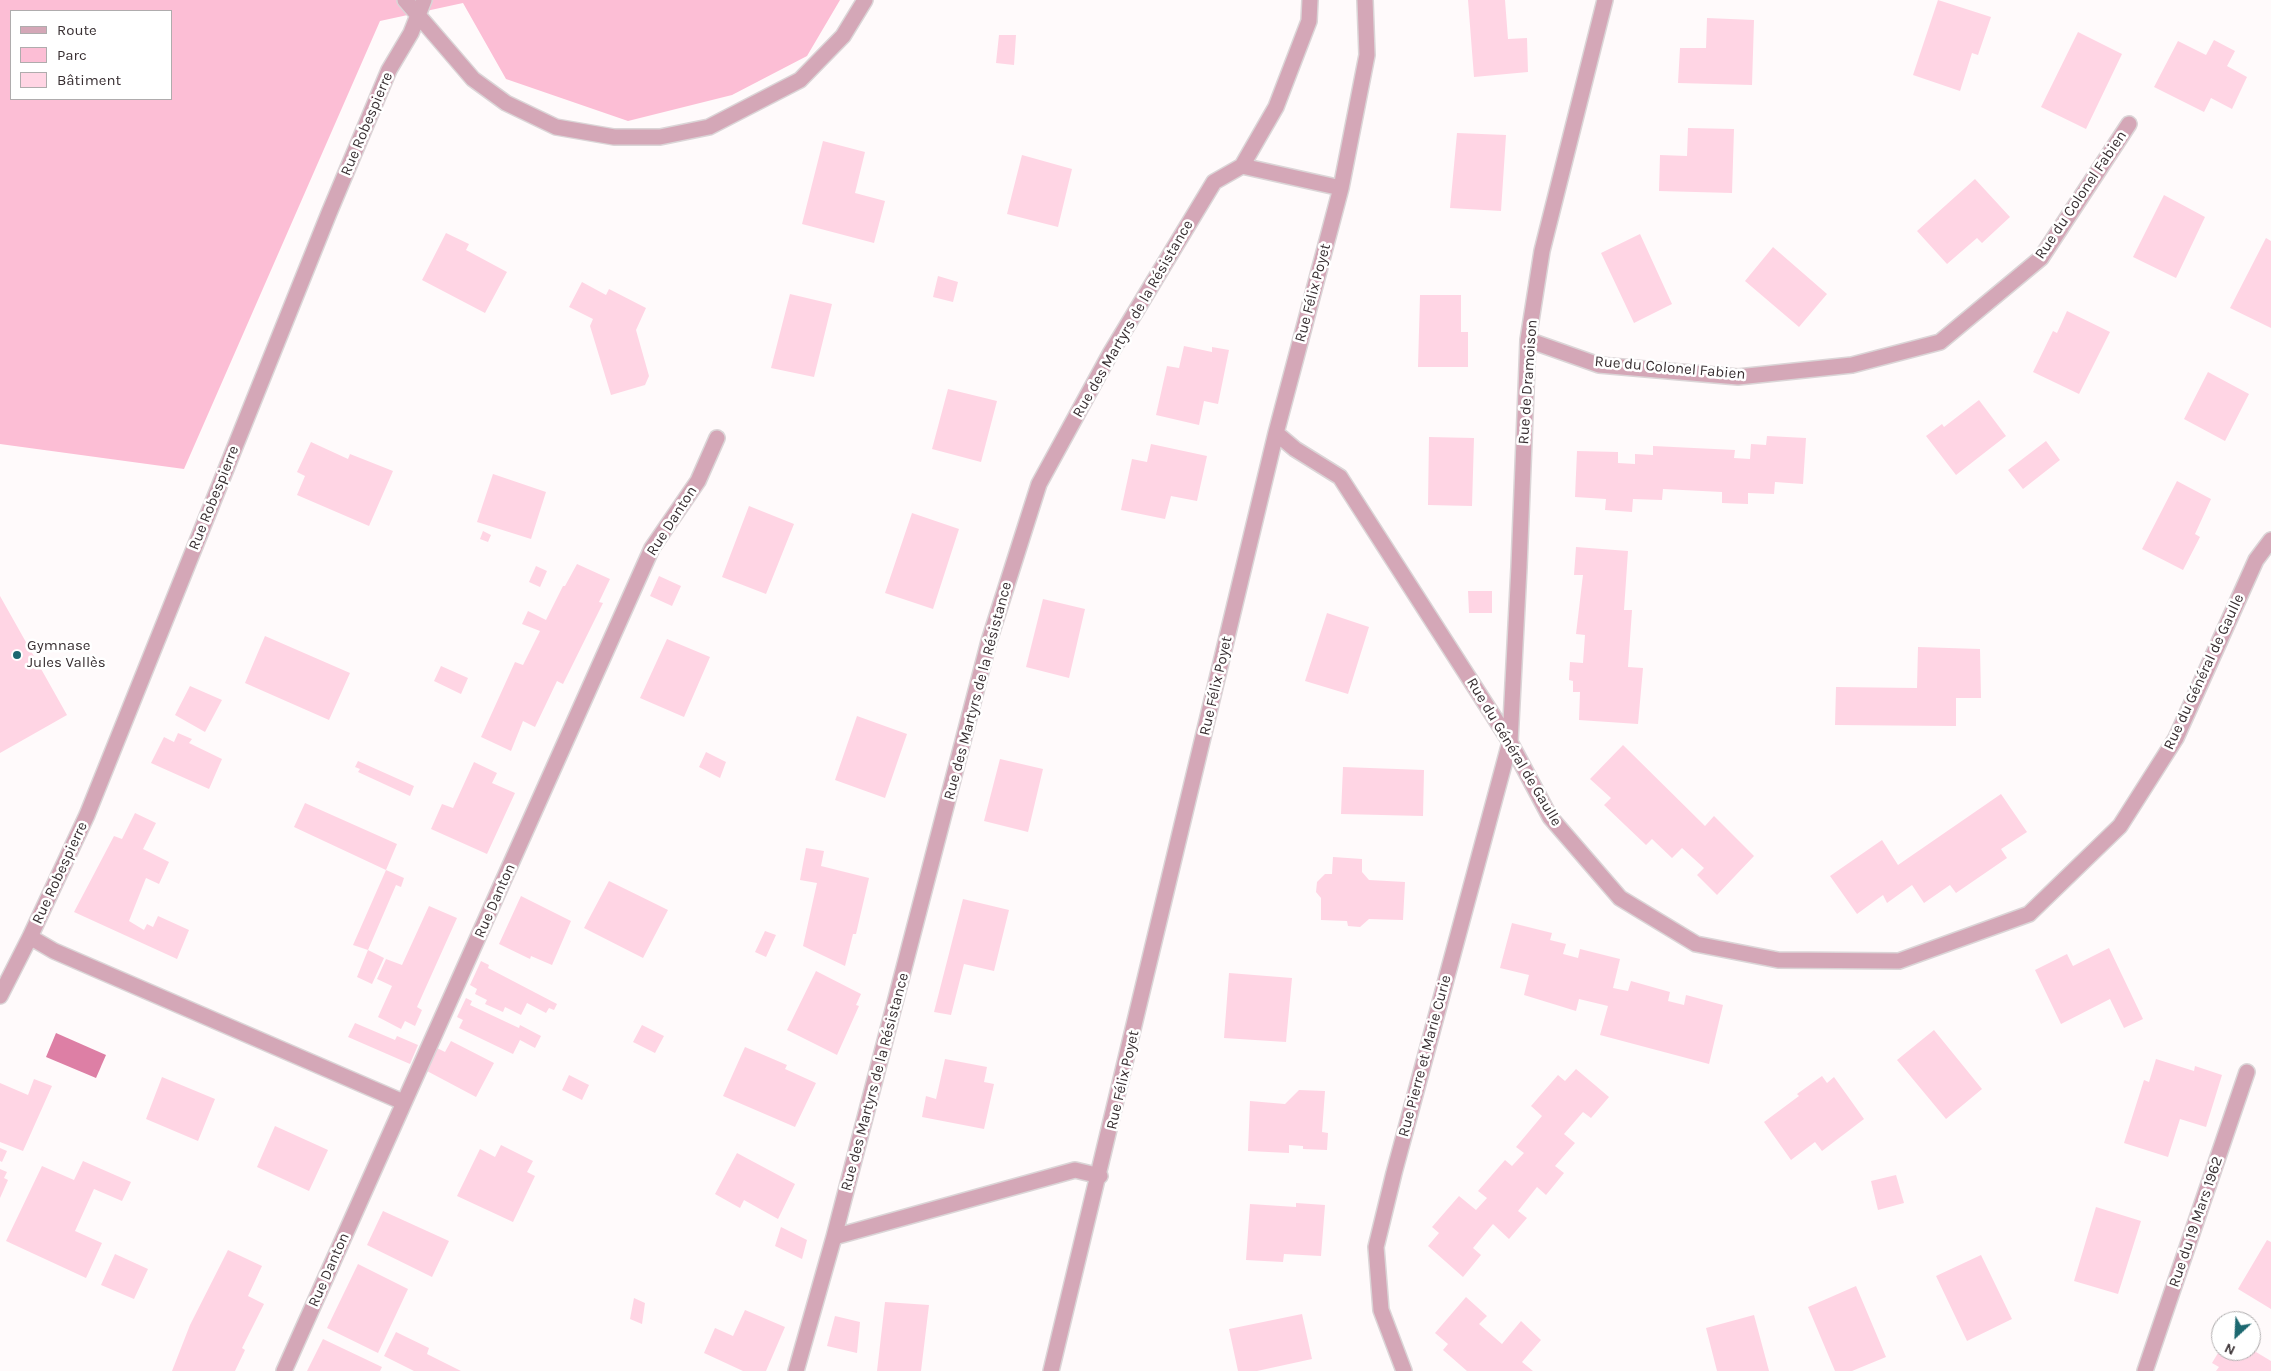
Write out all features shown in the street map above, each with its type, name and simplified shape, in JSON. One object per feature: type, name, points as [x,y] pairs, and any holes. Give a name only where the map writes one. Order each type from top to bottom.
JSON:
[{"type":"street","points":[[405,0],[473,79],[506,103],[556,127],[614,137],[660,137],[709,127],[800,80],[843,36],[865,0]]},
{"type":"street","name":"Rue Robespierre","points":[[0,996],[87,815],[329,213],[389,70],[419,17],[424,0]]},
{"type":"street","points":[[1310,0],[1309,21],[1276,107],[1242,166],[1341,188]]},
{"type":"street","name":"Rue Félix Poyet","points":[[1051,1371],[1100,1176],[1276,433],[1341,188],[1367,55],[1364,0]]},
{"type":"street","name":"Rue de Dramoison","points":[[1510,742],[1520,567],[1528,340],[1542,251],[1605,0]]},
{"type":"street","name":"Rue du Colonel Fabien","points":[[1528,340],[1599,365],[1738,377],[1852,365],[1940,342],[2041,258],[2129,124]]},
{"type":"street","name":"Rue des Martyrs de la Résistance","points":[[796,1371],[834,1237],[989,641],[1039,484],[1110,354],[1214,182],[1242,166]]},
{"type":"street","name":"Rue du Général de Gaulle","points":[[1276,433],[1295,449],[1340,477],[1510,742],[1550,817],[1620,898],[1696,944],[1778,960],[1899,961],[2029,914],[2120,826],[2176,738],[2256,560],[2271,540]]},
{"type":"street","name":"Rue Danton","points":[[284,1371],[652,548],[698,481],[717,438]]},
{"type":"street","name":"Rue Pierre et Marie Curie","points":[[1404,1371],[1381,1310],[1376,1248],[1394,1173],[1510,742]]},
{"type":"street","points":[[30,937],[54,951],[403,1102]]},
{"type":"street","name":"Rue du 19 Mars 1962","points":[[2145,1371],[2247,1072]]},
{"type":"street","points":[[834,1237],[1075,1170],[1100,1176]]},
{"type":"green space","points":[[0,0],[840,0],[807,56],[732,95],[628,121],[506,79],[463,3],[380,21],[184,469],[0,444]]},
{"type":"shaded area","points":[[56,1033],[106,1055],[96,1078],[46,1057]]},
{"type":"building","points":[[1468,0],[1505,0],[1508,39],[1527,38],[1528,72],[1474,77]]},
{"type":"building","points":[[1938,0],[1991,17],[1978,55],[1972,53],[1960,91],[1913,75]]},
{"type":"building","points":[[1707,18],[1754,20],[1752,85],[1678,83],[1680,48],[1706,48]]},
{"type":"building","points":[[2078,32],[2122,54],[2086,129],[2041,107]]},
{"type":"building","points":[[999,35],[1016,35],[1014,65],[996,63]]},
{"type":"building","points":[[2214,40],[2235,51],[2227,66],[2247,77],[2232,109],[2211,98],[2204,112],[2154,87],[2178,41],[2206,55]]},
{"type":"building","points":[[1688,128],[1734,129],[1732,193],[1659,191],[1660,155],[1687,156]]},
{"type":"building","points":[[1457,133],[1506,135],[1501,211],[1450,208]]},
{"type":"building","points":[[823,141],[865,152],[855,193],[885,201],[874,243],[802,224]]},
{"type":"building","points":[[1022,155],[1072,169],[1058,227],[1007,214]]},
{"type":"building","points":[[1975,179],[2010,217],[1982,243],[1977,238],[1947,264],[1917,231]]},
{"type":"building","points":[[2164,195],[2205,217],[2176,278],[2133,257]]},
{"type":"building","points":[[446,233],[469,244],[466,250],[507,272],[485,313],[422,280]]},
{"type":"building","points":[[1640,234],[1672,304],[1634,323],[1601,253]]},
{"type":"building","points":[[2266,238],[2271,241],[2271,328],[2230,308]]},
{"type":"building","points":[[1773,247],[1827,294],[1799,327],[1745,281]]},
{"type":"building","points":[[938,276],[958,282],[953,302],[933,297]]},
{"type":"building","points":[[582,282],[606,295],[609,289],[646,308],[636,330],[649,376],[645,385],[611,395],[590,326],[593,319],[569,307]]},
{"type":"building","points":[[790,294],[832,304],[814,377],[771,368]]},
{"type":"building","points":[[1420,295],[1461,295],[1461,332],[1468,332],[1468,367],[1418,367]]},
{"type":"building","points":[[2067,311],[2110,332],[2079,394],[2033,372],[2053,331],[2057,333]]},
{"type":"building","points":[[1184,346],[1212,352],[1212,347],[1229,350],[1218,404],[1204,401],[1199,425],[1156,415],[1167,366],[1179,368]]},
{"type":"building","points":[[2208,372],[2249,394],[2225,441],[2184,419]]},
{"type":"building","points":[[948,389],[997,401],[981,462],[932,449]]},
{"type":"building","points":[[1979,400],[2006,436],[1956,475],[1926,436],[1942,424],[1944,427]]},
{"type":"building","points":[[1767,436],[1806,438],[1803,484],[1775,482],[1774,494],[1748,493],[1748,504],[1722,503],[1722,492],[1663,489],[1662,500],[1633,499],[1632,512],[1605,510],[1606,499],[1575,497],[1577,451],[1618,452],[1618,463],[1635,464],[1635,454],[1653,455],[1653,446],[1735,450],[1734,458],[1750,459],[1751,444],[1766,445]]},
{"type":"building","points":[[1429,437],[1474,438],[1472,506],[1428,505]]},
{"type":"building","points":[[2046,441],[2060,460],[2023,489],[2008,470]]},
{"type":"building","points":[[311,442],[348,459],[350,454],[393,471],[369,526],[297,495],[305,476],[297,472]]},
{"type":"building","points":[[1151,444],[1207,456],[1197,501],[1171,496],[1165,519],[1121,510],[1132,459],[1147,462]]},
{"type":"building","points":[[493,474],[546,492],[531,539],[477,522]]},
{"type":"building","points":[[2177,481],[2211,499],[2195,534],[2200,537],[2183,570],[2142,549]]},
{"type":"building","points":[[749,506],[794,524],[766,594],[722,577]]},
{"type":"building","points":[[912,513],[959,529],[933,609],[885,593]]},
{"type":"building","points":[[483,531],[491,535],[488,542],[480,539]]},
{"type":"building","points":[[1576,547],[1628,551],[1624,610],[1632,610],[1628,667],[1643,668],[1638,724],[1579,720],[1580,692],[1573,692],[1573,681],[1569,680],[1570,662],[1583,663],[1585,635],[1576,634],[1583,575],[1574,575]]},
{"type":"building","points":[[577,564],[610,579],[599,602],[603,603],[563,684],[557,681],[535,727],[523,721],[511,751],[481,737],[515,662],[523,665],[540,631],[522,624],[528,611],[546,620],[563,586],[565,586]]},
{"type":"building","points":[[536,566],[547,571],[540,587],[529,582]]},
{"type":"building","points":[[659,576],[681,586],[672,606],[650,596]]},
{"type":"building","points":[[1468,591],[1492,591],[1492,613],[1469,613]]},
{"type":"building","name":"Gymnase Jules Vallès","points":[[0,596],[67,715],[0,753]]},
{"type":"building","points":[[1043,599],[1085,609],[1069,678],[1026,667]]},
{"type":"building","points":[[1327,613],[1369,627],[1348,694],[1305,681]]},
{"type":"building","points":[[265,636],[350,673],[329,720],[245,683]]},
{"type":"building","points":[[667,639],[710,657],[684,717],[640,698]]},
{"type":"building","points":[[1918,647],[1980,649],[1981,698],[1956,698],[1956,726],[1835,725],[1836,687],[1917,688]]},
{"type":"building","points":[[441,666],[468,678],[461,694],[434,681]]},
{"type":"building","points":[[190,686],[222,700],[205,732],[175,715]]},
{"type":"building","points":[[857,716],[907,734],[885,798],[835,780]]},
{"type":"building","points":[[178,733],[192,739],[189,743],[222,759],[209,789],[151,763],[164,737],[174,742]]},
{"type":"building","points":[[1623,745],[1705,826],[1714,816],[1754,856],[1717,895],[1697,875],[1704,868],[1682,848],[1672,858],[1652,839],[1646,845],[1604,805],[1611,798],[1590,779]]},
{"type":"building","points":[[706,752],[726,762],[720,778],[699,767]]},
{"type":"building","points":[[1000,759],[1043,769],[1028,832],[984,821]]},
{"type":"building","points":[[358,761],[414,786],[410,796],[358,772],[360,769],[355,767]]},
{"type":"building","points":[[474,762],[497,773],[492,783],[515,793],[487,854],[431,829],[442,804],[453,808]]},
{"type":"building","points":[[1343,767],[1424,770],[1423,816],[1341,814]]},
{"type":"building","points":[[2001,794],[2027,832],[2001,849],[2007,858],[1956,893],[1950,885],[1924,903],[1912,885],[1887,903],[1883,895],[1857,914],[1830,876],[1882,840],[1898,865]]},
{"type":"building","points":[[305,803],[397,844],[386,870],[294,827]]},
{"type":"building","points":[[135,813],[156,823],[143,849],[169,862],[159,884],[146,878],[129,921],[144,930],[147,924],[153,927],[158,916],[189,930],[177,959],[74,912],[114,836],[122,839]]},
{"type":"building","points":[[806,848],[824,851],[821,866],[869,878],[856,934],[853,934],[845,966],[803,946],[817,883],[800,880]]},
{"type":"building","points":[[1333,857],[1362,859],[1362,872],[1369,880],[1405,882],[1403,920],[1369,919],[1360,927],[1348,926],[1347,921],[1321,920],[1321,898],[1316,892],[1317,882],[1325,874],[1332,874]]},
{"type":"building","points":[[386,870],[404,878],[401,887],[396,885],[368,950],[353,945]]},
{"type":"building","points":[[609,881],[668,910],[643,958],[584,928]]},
{"type":"building","points":[[521,896],[571,921],[552,965],[531,956],[530,959],[499,944]]},
{"type":"building","points":[[963,899],[1009,910],[994,971],[964,964],[951,1015],[934,1012]]},
{"type":"building","points":[[429,906],[457,918],[417,1007],[422,1010],[415,1026],[405,1021],[401,1029],[378,1017],[392,986],[377,979],[386,959],[402,965]]},
{"type":"building","points":[[1512,923],[1552,933],[1550,940],[1566,944],[1563,954],[1578,958],[1580,949],[1620,959],[1613,988],[1628,991],[1631,981],[1670,992],[1668,1001],[1684,1005],[1686,995],[1723,1005],[1709,1064],[1600,1035],[1608,1006],[1579,999],[1576,1011],[1524,995],[1529,975],[1500,968]]},
{"type":"building","points":[[765,931],[776,935],[766,957],[755,952]]},
{"type":"building","points":[[2109,948],[2143,1019],[2124,1028],[2110,999],[2061,1024],[2035,970],[2067,954],[2073,966]]},
{"type":"building","points":[[368,950],[384,958],[372,984],[357,977]]},
{"type":"building","points":[[481,961],[489,965],[488,968],[557,1004],[554,1010],[549,1008],[546,1013],[527,1003],[521,1015],[505,1007],[503,1012],[485,1004],[487,1000],[475,994],[477,989],[470,985]]},
{"type":"building","points":[[816,971],[861,994],[856,1005],[859,1006],[837,1055],[787,1030]]},
{"type":"building","points":[[1229,973],[1292,978],[1286,1042],[1224,1038]]},
{"type":"building","points":[[466,998],[472,1001],[470,1005],[519,1028],[520,1025],[541,1036],[535,1048],[520,1040],[513,1054],[459,1028],[463,1020],[457,1017]]},
{"type":"building","points":[[355,1023],[395,1040],[397,1036],[418,1045],[410,1064],[348,1037]]},
{"type":"building","points":[[642,1025],[664,1036],[655,1053],[633,1042]]},
{"type":"building","points":[[1934,1030],[1982,1089],[1946,1119],[1897,1060]]},
{"type":"building","points":[[451,1041],[494,1063],[476,1097],[427,1071],[437,1048],[445,1052]]},
{"type":"building","points":[[745,1047],[787,1065],[785,1069],[816,1083],[795,1127],[723,1096]]},
{"type":"building","points":[[945,1059],[987,1067],[984,1082],[994,1084],[984,1129],[922,1117],[926,1096],[936,1099]]},
{"type":"building","points":[[2156,1059],[2194,1071],[2195,1066],[2222,1075],[2206,1127],[2180,1119],[2168,1157],[2124,1143],[2144,1080],[2149,1082]]},
{"type":"building","points":[[1576,1069],[1609,1097],[1591,1118],[1583,1112],[1564,1134],[1575,1143],[1555,1166],[1564,1173],[1546,1195],[1537,1187],[1518,1211],[1527,1218],[1509,1239],[1493,1224],[1473,1248],[1481,1255],[1463,1277],[1428,1246],[1439,1233],[1432,1227],[1459,1196],[1476,1210],[1487,1198],[1478,1191],[1505,1160],[1512,1166],[1524,1153],[1516,1147],[1542,1116],[1531,1106],[1558,1075],[1565,1081]]},
{"type":"building","points":[[569,1075],[589,1085],[582,1100],[562,1090]]},
{"type":"building","points":[[1822,1076],[1827,1083],[1834,1077],[1864,1119],[1822,1151],[1815,1142],[1791,1160],[1764,1122]]},
{"type":"building","points":[[162,1077],[215,1099],[198,1141],[146,1119]]},
{"type":"building","points":[[34,1079],[52,1086],[23,1151],[0,1142],[0,1083],[28,1095]]},
{"type":"building","points":[[1299,1090],[1325,1091],[1322,1132],[1328,1133],[1327,1150],[1303,1149],[1303,1146],[1289,1145],[1289,1153],[1248,1151],[1250,1101],[1285,1104]]},
{"type":"building","points":[[275,1126],[328,1150],[309,1191],[257,1167]]},
{"type":"building","points":[[501,1145],[533,1161],[527,1172],[535,1176],[513,1222],[457,1196],[480,1149],[495,1157]]},
{"type":"building","points":[[0,1148],[7,1151],[2,1162],[0,1161]]},
{"type":"building","points":[[737,1153],[795,1184],[778,1219],[744,1200],[740,1208],[715,1194]]},
{"type":"building","points":[[83,1161],[131,1182],[122,1201],[94,1189],[75,1231],[102,1243],[86,1278],[6,1241],[42,1166],[74,1180]]},
{"type":"building","points":[[0,1169],[7,1172],[4,1178],[8,1180],[0,1198]]},
{"type":"building","points":[[1896,1175],[1904,1203],[1878,1210],[1871,1181]]},
{"type":"building","points":[[1296,1203],[1325,1205],[1321,1256],[1284,1254],[1283,1262],[1246,1260],[1250,1204],[1296,1207]]},
{"type":"building","points":[[2096,1207],[2141,1221],[2118,1294],[2074,1281]]},
{"type":"building","points":[[383,1211],[449,1241],[432,1277],[367,1245]]},
{"type":"building","points":[[781,1227],[807,1240],[802,1259],[775,1246]]},
{"type":"building","points":[[2267,1240],[2271,1242],[2271,1309],[2238,1289]]},
{"type":"building","points":[[228,1250],[262,1266],[248,1296],[264,1304],[242,1348],[245,1350],[235,1371],[172,1371],[190,1325]]},
{"type":"building","points":[[115,1254],[148,1269],[134,1299],[101,1285]]},
{"type":"building","points":[[1981,1255],[2012,1319],[1967,1341],[1936,1276]]},
{"type":"building","points":[[358,1264],[408,1289],[378,1353],[327,1328]]},
{"type":"building","points":[[1856,1286],[1886,1357],[1852,1371],[1835,1371],[1808,1307]]},
{"type":"building","points":[[1466,1297],[1487,1316],[1479,1324],[1502,1344],[1521,1321],[1541,1340],[1522,1362],[1533,1371],[1467,1371],[1443,1350],[1448,1344],[1435,1333]]},
{"type":"building","points":[[634,1298],[645,1303],[642,1324],[630,1319]]},
{"type":"building","points":[[885,1302],[929,1305],[921,1371],[877,1371]]},
{"type":"building","points":[[745,1310],[785,1327],[766,1371],[743,1371],[704,1353],[715,1328],[733,1336]]},
{"type":"building","points":[[1302,1314],[1312,1359],[1257,1371],[1238,1371],[1229,1329]]},
{"type":"building","points":[[1754,1315],[1769,1371],[1717,1371],[1706,1328]]},
{"type":"building","points":[[835,1316],[860,1322],[857,1353],[827,1346]]},
{"type":"building","points":[[396,1332],[429,1348],[427,1354],[461,1371],[414,1371],[384,1356]]},
{"type":"building","points":[[323,1339],[382,1367],[380,1371],[307,1371]]},
{"type":"building","points":[[2261,1355],[2271,1361],[2271,1371],[2216,1371],[2219,1367],[2212,1363],[2213,1361],[2261,1361]]},
{"type":"place","name":"Gymnase Jules Vallès","points":[[17,655]]}]
